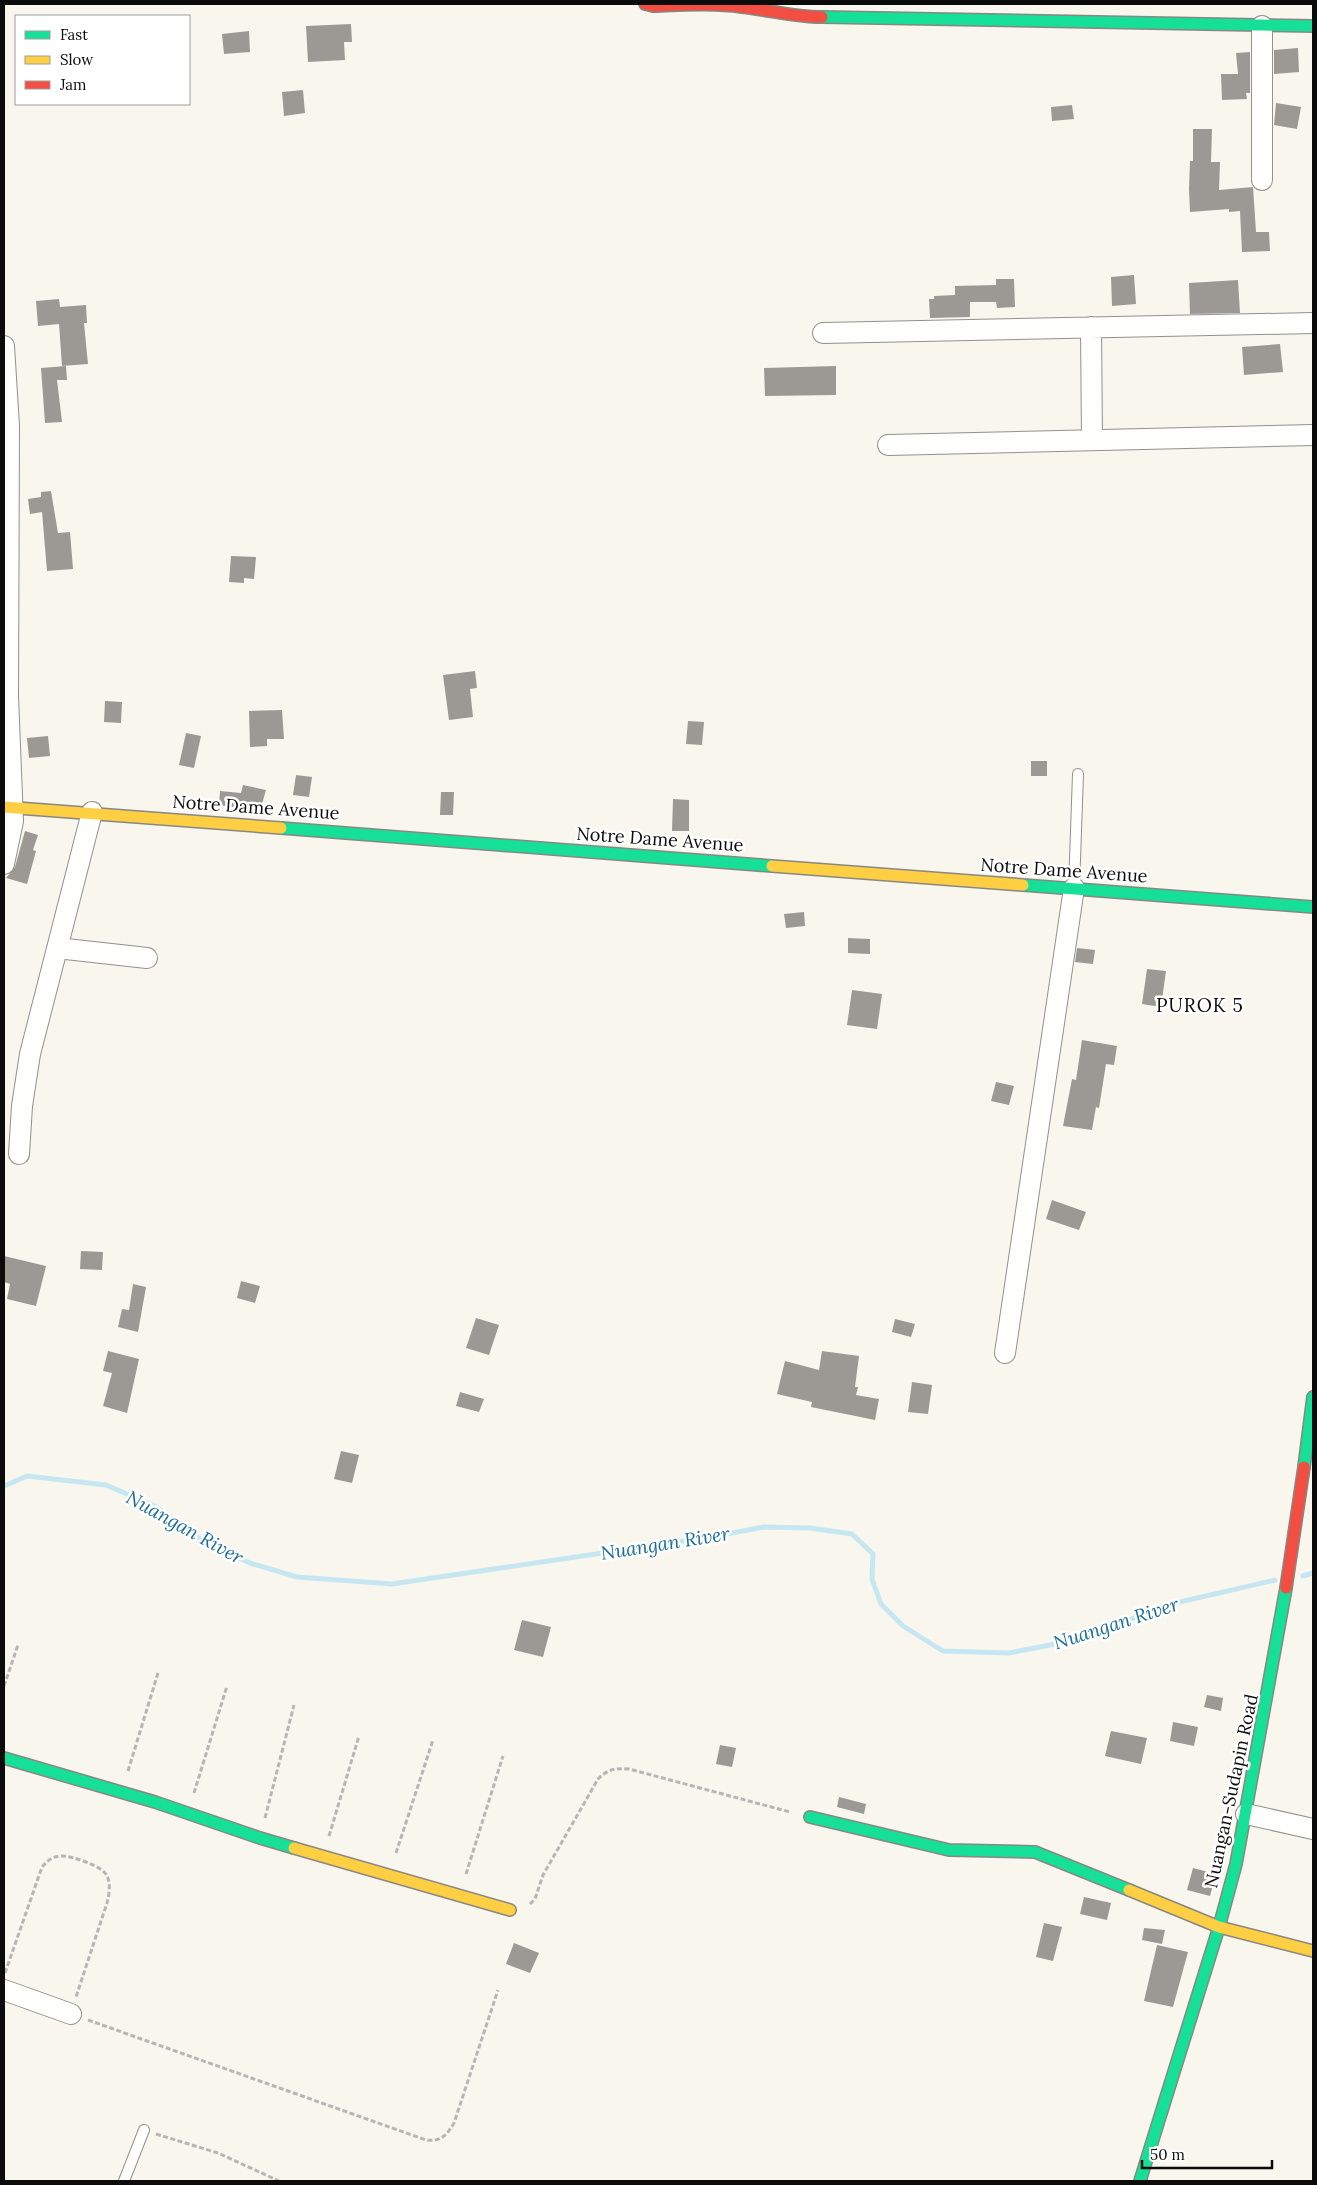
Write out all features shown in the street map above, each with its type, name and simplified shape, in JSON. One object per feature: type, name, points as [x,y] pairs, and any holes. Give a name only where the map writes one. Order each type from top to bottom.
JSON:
[{"type":"street","points":[[645,4],[653,6],[705,4],[742,7],[798,17],[884,17],[1313,26]]},
{"type":"street","points":[[1262,26],[1262,180]]},
{"type":"street","points":[[823,333],[1313,323]]},
{"type":"street","points":[[1091,328],[1092,440]]},
{"type":"street","points":[[4,346],[9,426],[8,807],[13,828],[4,864]]},
{"type":"street","points":[[888,445],[1313,435]]},
{"type":"street","name":"Notre Dame Avenue","points":[[8,807],[1313,907]]},
{"type":"street","points":[[19,1154],[22,1106],[30,1054],[92,812]]},
{"type":"street","points":[[1005,1353],[1074,888]]},
{"type":"street","points":[[57,948],[147,958]]},
{"type":"street","name":"Nuangan-Sudapin Road","points":[[1140,2181],[1219,1927],[1236,1864],[1289,1571],[1313,1397]]},
{"type":"street","points":[[4,1758],[189,1812],[260,1838],[510,1910]]},
{"type":"street","points":[[1246,1814],[1313,1829]]},
{"type":"street","points":[[810,1817],[949,1850],[1035,1852],[1219,1927],[1313,1951]]},
{"type":"street","points":[[4,1990],[70,2014]]},
{"type":"lane","points":[[1074,888],[1078,774]]},
{"type":"lane","points":[[124,2181],[144,2130]]},
{"type":"path","points":[[4,1686],[18,1645]]},
{"type":"path","points":[[121,1792],[158,1674]]},
{"type":"path","points":[[189,1812],[227,1686]]},
{"type":"path","points":[[260,1838],[294,1705]]},
{"type":"path","points":[[324,1855],[359,1736]]},
{"type":"path","points":[[390,1874],[434,1740]]},
{"type":"path","points":[[459,1895],[503,1756]]},
{"type":"path","points":[[510,1910],[523,1910],[535,1899],[543,1875],[598,1779],[605,1772],[616,1768],[629,1769],[810,1817]]},
{"type":"path","points":[[4,1976],[42,1867],[49,1859],[62,1856],[99,1867],[107,1876],[110,1889],[70,2014],[417,2137],[435,2141],[449,2132],[454,2123],[498,1990]]},
{"type":"path","points":[[144,2130],[218,2154],[279,2181]]},
{"type":"building","points":[[351,24],[352,42],[344,42],[345,60],[308,62],[306,26]]},
{"type":"building","points":[[249,31],[250,52],[224,54],[222,34]]},
{"type":"building","points":[[1298,48],[1299,72],[1274,74],[1274,50]]},
{"type":"building","points":[[1250,52],[1250,93],[1246,93],[1247,99],[1222,100],[1221,74],[1238,74],[1236,53]]},
{"type":"building","points":[[303,90],[305,113],[284,116],[282,92]]},
{"type":"building","points":[[1276,103],[1301,107],[1297,129],[1274,125]]},
{"type":"building","points":[[1072,105],[1074,119],[1052,121],[1051,107]]},
{"type":"building","points":[[1193,129],[1212,129],[1211,162],[1220,162],[1219,190],[1253,187],[1256,232],[1269,232],[1270,251],[1242,252],[1240,211],[1229,212],[1229,209],[1190,212],[1190,161],[1193,161]]},
{"type":"building","points":[[1134,275],[1136,304],[1112,306],[1111,277]]},
{"type":"building","points":[[996,279],[1014,279],[1015,307],[997,308],[996,302],[970,302],[970,317],[930,318],[929,299],[934,299],[934,296],[955,295],[955,286],[996,285]]},
{"type":"building","points":[[1238,280],[1240,313],[1190,314],[1189,283]]},
{"type":"building","points":[[59,299],[60,307],[86,305],[87,323],[84,323],[88,364],[62,366],[59,324],[38,326],[36,301]]},
{"type":"building","points":[[1280,344],[1283,372],[1244,375],[1242,347]]},
{"type":"building","points":[[66,366],[67,380],[57,380],[62,422],[45,423],[41,368]]},
{"type":"building","points":[[836,366],[836,395],[765,396],[764,368]]},
{"type":"building","points":[[51,491],[58,533],[70,532],[73,569],[47,571],[42,512],[30,514],[28,499],[41,497],[41,492]]},
{"type":"building","points":[[231,556],[256,557],[254,579],[244,578],[244,583],[229,582]]},
{"type":"building","points":[[475,671],[477,688],[470,689],[473,717],[449,720],[443,675]]},
{"type":"building","points":[[105,701],[122,702],[121,723],[104,722]]},
{"type":"building","points":[[282,710],[284,739],[267,739],[267,746],[250,747],[249,711]]},
{"type":"building","points":[[688,721],[704,722],[702,745],[686,744]]},
{"type":"building","points":[[186,733],[201,736],[194,768],[179,765]]},
{"type":"building","points":[[48,736],[50,756],[29,758],[27,738]]},
{"type":"building","points":[[1031,761],[1047,761],[1047,776],[1031,776]]},
{"type":"building","points":[[296,775],[312,777],[309,797],[293,795]]},
{"type":"building","points":[[243,785],[266,790],[260,811],[219,805],[220,791],[241,793]]},
{"type":"building","points":[[441,792],[454,792],[453,815],[440,815]]},
{"type":"building","points":[[673,799],[689,800],[689,831],[672,831]]},
{"type":"building","points":[[25,831],[38,835],[33,850],[36,851],[27,884],[6,878],[15,867]]},
{"type":"building","points":[[804,912],[805,926],[786,928],[784,914]]},
{"type":"building","points":[[848,938],[870,939],[870,954],[848,953]]},
{"type":"building","points":[[1077,948],[1095,950],[1093,964],[1075,962]]},
{"type":"building","points":[[1147,969],[1166,971],[1161,1007],[1142,1004]]},
{"type":"building","points":[[852,990],[882,994],[877,1029],[847,1025]]},
{"type":"building","points":[[1082,1040],[1117,1046],[1114,1065],[1106,1064],[1099,1108],[1096,1107],[1092,1130],[1063,1126],[1072,1079],[1076,1080]]},
{"type":"building","points":[[996,1082],[1014,1086],[1009,1105],[991,1101]]},
{"type":"building","points":[[1052,1200],[1086,1212],[1079,1230],[1046,1219]]},
{"type":"building","points":[[81,1251],[103,1252],[102,1270],[80,1269]]},
{"type":"building","points":[[4,1256],[46,1266],[36,1306],[7,1299],[10,1284],[4,1282]]},
{"type":"building","points":[[241,1281],[260,1286],[255,1303],[237,1298]]},
{"type":"building","points":[[133,1284],[146,1287],[138,1332],[118,1327],[122,1309],[129,1310]]},
{"type":"building","points":[[476,1318],[499,1325],[489,1355],[466,1348]]},
{"type":"building","points":[[895,1319],[915,1324],[911,1337],[892,1332]]},
{"type":"building","points":[[108,1351],[139,1359],[127,1413],[103,1406],[112,1373],[103,1371]]},
{"type":"building","points":[[822,1351],[859,1356],[855,1387],[858,1387],[856,1395],[879,1399],[875,1420],[811,1407],[812,1402],[777,1394],[785,1361],[819,1370]]},
{"type":"building","points":[[912,1382],[932,1385],[928,1414],[908,1412]]},
{"type":"building","points":[[460,1392],[484,1399],[479,1412],[456,1406]]},
{"type":"building","points":[[341,1451],[359,1455],[352,1483],[334,1479]]},
{"type":"building","points":[[522,1620],[551,1627],[543,1657],[514,1650]]},
{"type":"building","points":[[1207,1695],[1223,1698],[1221,1711],[1204,1707]]},
{"type":"building","points":[[1173,1722],[1198,1727],[1194,1746],[1170,1741]]},
{"type":"building","points":[[1111,1731],[1147,1738],[1141,1764],[1105,1756]]},
{"type":"building","points":[[720,1745],[736,1748],[732,1767],[716,1764]]},
{"type":"building","points":[[839,1797],[866,1804],[864,1814],[837,1807]]},
{"type":"building","points":[[1193,1868],[1216,1874],[1210,1896],[1187,1890]]},
{"type":"building","points":[[1084,1897],[1111,1903],[1107,1920],[1080,1914]]},
{"type":"building","points":[[1044,1923],[1062,1927],[1053,1961],[1036,1957]]},
{"type":"building","points":[[1144,1928],[1165,1930],[1162,1944],[1142,1940]]},
{"type":"building","points":[[514,1943],[539,1953],[530,1973],[506,1964]]},
{"type":"building","points":[[1157,1945],[1188,1952],[1173,2007],[1144,2001]]},
{"type":"waterway","name":"Nuangan River","points":[[4,1486],[27,1476],[106,1485],[155,1506],[204,1542],[250,1563],[297,1577],[392,1584],[711,1537],[764,1527],[810,1528],[852,1534],[873,1554],[872,1579],[881,1604],[903,1626],[943,1651],[1009,1653],[1076,1640],[1171,1604],[1275,1580]]},
{"type":"waterway","name":"Nuangan River","points":[[1303,1576],[1313,1573]]},
{"type":"traffic: fast","points":[[822,17],[1313,26]]},
{"type":"traffic: fast","points":[[281,828],[772,866]]},
{"type":"traffic: fast","points":[[1023,885],[1313,907]]},
{"type":"traffic: fast","points":[[1304,1467],[1313,1397]]},
{"type":"traffic: fast","points":[[1140,2181],[1219,1927],[1236,1864],[1286,1588]]},
{"type":"traffic: fast","points":[[4,1758],[155,1802],[294,1848]]},
{"type":"traffic: fast","points":[[810,1817],[949,1850],[1035,1852],[1129,1890]]},
{"type":"traffic: slow","points":[[4,807],[281,828]]},
{"type":"traffic: slow","points":[[772,866],[1023,885]]},
{"type":"traffic: slow","points":[[294,1848],[510,1910]]},
{"type":"traffic: slow","points":[[1129,1890],[1219,1927],[1313,1951]]},
{"type":"traffic: jam","points":[[645,4],[653,6],[731,6],[801,16],[822,17]]},
{"type":"traffic: jam","points":[[1286,1588],[1304,1467]]},
{"type":"district","name":"PUROK 5","points":[[1200,1005]]}]
